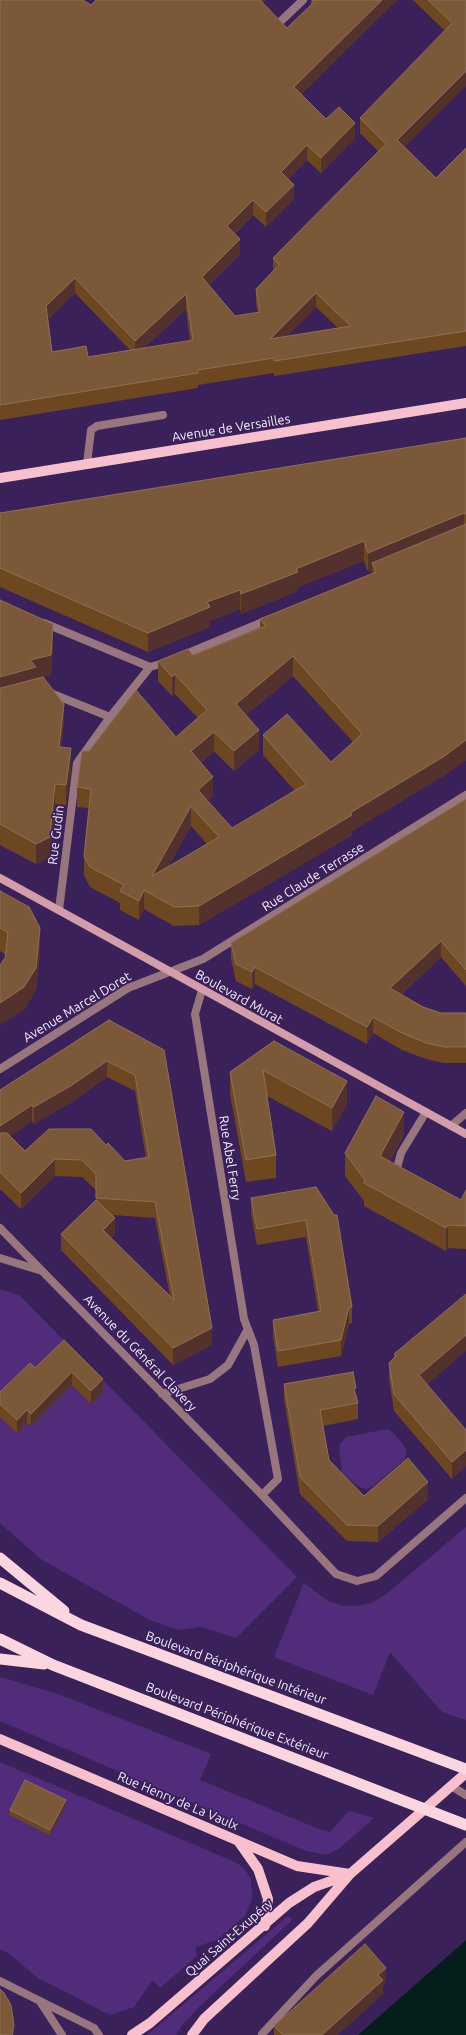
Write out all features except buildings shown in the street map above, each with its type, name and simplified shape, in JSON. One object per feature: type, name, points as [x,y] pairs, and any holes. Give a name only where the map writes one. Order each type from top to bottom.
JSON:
[{"type":"highway","points":[[0,1558],[81,1625]]},
{"type":"highway","name":"Boulevard Périphérique Intérieur","points":[[0,1583],[81,1625],[466,1769]]},
{"type":"highway","name":"Boulevard Périphérique Extérieur","points":[[0,1639],[53,1665],[466,1825]]},
{"type":"highway","points":[[0,1659],[53,1665]]},
{"type":"main road","name":"Avenue de Versailles","points":[[0,478],[466,403]]},
{"type":"main road","name":"Boulevard Murat","points":[[0,878],[466,1134]]},
{"type":"main road","name":"Rue Henry de La Vaulx","points":[[0,1739],[297,1866],[350,1874]]},
{"type":"main road","name":"Quai Saint-Exupéry","points":[[192,2035],[204,2019],[308,1923],[350,1874],[466,1773]]},
{"type":"main road","points":[[239,1842],[258,1869],[268,1899],[265,1926]]},
{"type":"main road","name":"Quai Saint-Exupéry","points":[[132,2035],[150,2023],[265,1926],[289,1903],[314,1887],[350,1874]]},
{"type":"street","points":[[282,20],[303,0]]},
{"type":"street","points":[[87,464],[91,430],[97,426],[163,415]]},
{"type":"street","points":[[36,619],[50,626],[70,632],[150,667],[159,665],[276,617]]},
{"type":"street","points":[[38,693],[46,691],[110,717],[150,667]]},
{"type":"street","name":"Rue Gudin","points":[[59,910],[77,763],[110,717]]},
{"type":"street","name":"Rue Claude Terrasse","points":[[169,972],[203,959],[466,795]]},
{"type":"street","name":"Avenue Marcel Doret","points":[[0,1069],[128,988],[169,972]]},
{"type":"street","name":"Rue Abel Ferry","points":[[202,990],[195,1014],[242,1311],[254,1345],[278,1479],[262,1495]]},
{"type":"street","points":[[404,1182],[400,1178],[397,1168],[401,1153],[426,1112]]},
{"type":"street","points":[[451,1126],[466,1113]]},
{"type":"street","name":"Avenue du Général Clavery","points":[[0,1228],[262,1495],[336,1574],[357,1581],[376,1576],[466,1498]]},
{"type":"street","points":[[0,1258],[42,1271]]},
{"type":"street","points":[[162,1394],[210,1379],[228,1365],[248,1330]]},
{"type":"street","points":[[451,1786],[466,1795]]},
{"type":"street","points":[[262,2034],[316,1976],[466,1842]]},
{"type":"street","points":[[0,1981],[94,2028],[99,2035]]},
{"type":"street","points":[[39,2000],[62,2035]]},
{"type":"shaded area","points":[[0,1289],[20,1296],[297,1577],[236,1638],[202,1627],[178,1630],[150,1620],[42,1560],[0,1523]]},
{"type":"shaded area","points":[[387,1429],[392,1432],[406,1449],[404,1460],[373,1486],[367,1489],[362,1488],[355,1484],[342,1472],[339,1449],[340,1444],[346,1437]]},
{"type":"shaded area","points":[[466,1527],[466,1720],[442,1712],[390,1652],[373,1695],[274,1657],[304,1583],[328,1601],[343,1606],[357,1606],[371,1603],[384,1596]]},
{"type":"shaded area","points":[[0,1677],[58,1694],[211,1754],[200,1780],[319,1829],[330,1832],[349,1811],[374,1818],[340,1848],[326,1855],[306,1851],[0,1721]]},
{"type":"shaded area","points":[[0,1762],[237,1863],[246,1871],[251,1880],[252,1900],[245,1916],[217,1940],[195,1947],[197,1956],[160,1988],[153,1980],[134,2007],[110,2015],[38,1978],[7,1952],[0,1949]]},
{"type":"shaded area","points":[[288,1916],[292,1918],[291,1921],[199,2007],[183,2024],[176,2035],[147,2035]]},
{"type":"shaded area","points":[[466,1940],[466,2035],[358,2035]]}]
